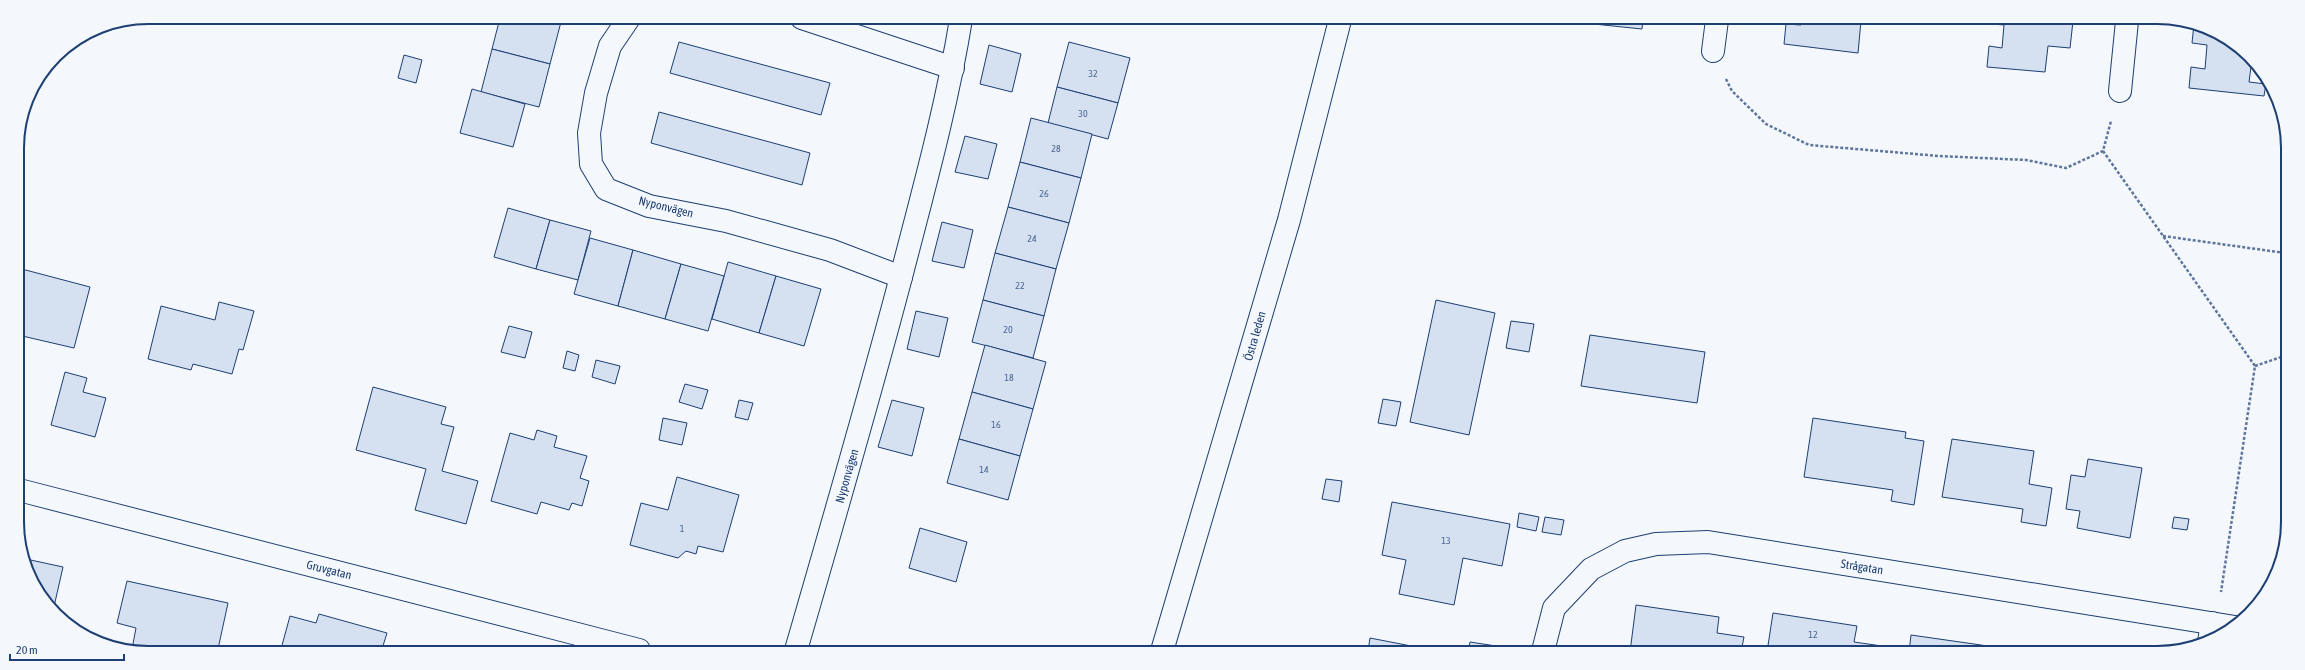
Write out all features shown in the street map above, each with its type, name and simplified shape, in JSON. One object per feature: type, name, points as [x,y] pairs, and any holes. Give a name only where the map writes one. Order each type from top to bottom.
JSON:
[{"type":"street","name":"Nyponvägen","points":[[625,24],[610,46],[596,94],[589,133],[591,164],[606,189],[649,206],[726,221],[830,250],[901,277]]},
{"type":"street","points":[[820,24],[953,68]]},
{"type":"street","name":"Nyponvägen","points":[[797,646],[867,405],[901,277],[953,68],[960,24]]},
{"type":"street","name":"Östra leden","points":[[1163,646],[1289,220],[1339,24]]},
{"type":"street","points":[[1713,51],[1716,24]]},
{"type":"street","points":[[2120,91],[2127,24]]},
{"type":"street","name":"Gruvgatan","points":[[24,491],[624,646]]},
{"type":"street","name":"Strågatan","points":[[1544,646],[1554,608],[1591,569],[1625,551],[1656,544],[1708,542],[2211,632]]},
{"type":"path","points":[[1713,51],[1732,91],[1766,124],[1809,145],[1939,156],[2026,160],[2066,168],[2103,151],[2120,91]]},
{"type":"path","points":[[2103,151],[2255,366],[2224,581],[2211,632]]},
{"type":"path","points":[[2163,236],[2281,252]]},
{"type":"path","points":[[2255,366],[2281,357]]},
{"type":"building","points":[[498,24],[560,24],[550,64],[492,49]]},
{"type":"building","points":[[1594,24],[1643,24],[1642,29]]},
{"type":"building","points":[[1786,24],[1861,24],[1858,53],[1784,44]]},
{"type":"building","points":[[1992,24],[2073,24],[2070,48],[2048,46],[2045,72],[1987,67],[1989,46],[2002,48],[2004,25]]},
{"type":"building","points":[[2193,29],[2204,33],[2232,50],[2245,60],[2251,68],[2249,82],[2262,84],[2265,88],[2264,96],[2189,88],[2191,67],[2205,69],[2207,45],[2192,43]]},
{"type":"building","points":[[679,42],[830,83],[821,115],[670,73]]},
{"type":"building","points":[[1069,42],[1130,58],[1118,103],[1057,87]]},
{"type":"building","points":[[989,45],[1021,54],[1012,92],[980,84]]},
{"type":"building","points":[[492,49],[550,64],[539,107],[481,92]]},
{"type":"building","points":[[404,55],[422,60],[416,83],[398,78]]},
{"type":"building","points":[[1057,87],[1118,103],[1108,139],[1048,123]]},
{"type":"building","points":[[472,89],[525,104],[513,147],[460,133]]},
{"type":"building","points":[[659,112],[810,153],[802,185],[651,143]]},
{"type":"building","points":[[1031,118],[1092,134],[1081,178],[1020,162]]},
{"type":"building","points":[[965,136],[997,144],[988,179],[955,172]]},
{"type":"building","points":[[1020,162],[1081,178],[1069,223],[1008,207]]},
{"type":"building","points":[[1008,207],[1069,223],[1056,269],[995,253]]},
{"type":"building","points":[[508,208],[550,220],[536,269],[494,257]]},
{"type":"building","points":[[550,220],[591,231],[578,280],[536,269]]},
{"type":"building","points":[[942,222],[973,230],[964,268],[932,261]]},
{"type":"building","points":[[590,238],[633,250],[618,306],[574,294]]},
{"type":"building","points":[[633,250],[681,264],[665,319],[618,306]]},
{"type":"building","points":[[995,253],[1056,269],[1044,316],[983,300]]},
{"type":"building","points":[[728,262],[776,276],[759,333],[712,319]]},
{"type":"building","points":[[681,264],[724,276],[708,331],[665,319]]},
{"type":"building","points":[[24,270],[90,287],[74,348],[24,336]]},
{"type":"building","points":[[776,276],[821,289],[804,346],[759,333]]},
{"type":"building","points":[[983,300],[1044,316],[1033,358],[972,342]]},
{"type":"building","points":[[1436,300],[1495,313],[1469,435],[1410,422]]},
{"type":"building","points":[[219,302],[254,311],[243,350],[239,349],[232,374],[193,364],[191,370],[148,359],[161,306],[215,320]]},
{"type":"building","points":[[916,311],[948,318],[939,357],[907,349]]},
{"type":"building","points":[[1511,321],[1534,324],[1529,352],[1506,348]]},
{"type":"building","points":[[509,326],[532,332],[525,358],[501,352]]},
{"type":"building","points":[[1590,335],[1705,352],[1697,403],[1581,386]]},
{"type":"building","points":[[985,345],[1046,362],[1033,409],[972,392]]},
{"type":"building","points":[[567,351],[579,355],[575,371],[563,368]]},
{"type":"building","points":[[596,360],[620,366],[615,384],[592,377]]},
{"type":"building","points":[[65,372],[87,378],[83,392],[106,398],[95,437],[51,425]]},
{"type":"building","points":[[685,384],[708,390],[702,409],[679,402]]},
{"type":"building","points":[[373,387],[446,407],[441,424],[454,427],[442,471],[478,481],[466,524],[415,510],[426,469],[356,450]]},
{"type":"building","points":[[972,392],[1033,409],[1020,456],[959,439]]},
{"type":"building","points":[[1383,399],[1401,402],[1396,426],[1378,423]]},
{"type":"building","points":[[739,400],[753,403],[748,420],[735,417]]},
{"type":"building","points":[[892,400],[924,408],[912,456],[878,447]]},
{"type":"building","points":[[663,418],[687,423],[682,445],[659,440]]},
{"type":"building","points":[[1813,418],[1906,432],[1905,438],[1924,441],[1914,505],[1891,501],[1893,490],[1804,477]]},
{"type":"building","points":[[537,430],[557,436],[554,447],[587,456],[580,478],[589,481],[582,506],[572,503],[569,510],[541,502],[537,514],[491,501],[510,433],[534,440]]},
{"type":"building","points":[[959,439],[1020,456],[1008,500],[947,483]]},
{"type":"building","points":[[1952,439],[2034,451],[2029,484],[2052,488],[2046,526],[2021,522],[2023,509],[1942,497]]},
{"type":"building","points":[[2088,459],[2142,468],[2130,538],[2077,528],[2080,511],[2066,509],[2071,475],[2085,477]]},
{"type":"building","points":[[677,477],[739,495],[723,552],[698,546],[696,554],[686,551],[678,558],[630,545],[641,503],[668,510]]},
{"type":"building","points":[[1326,479],[1342,481],[1339,502],[1322,499]]},
{"type":"building","points":[[1392,502],[1510,524],[1502,566],[1463,558],[1454,605],[1399,594],[1406,560],[1382,555]]},
{"type":"building","points":[[1519,513],[1539,517],[1536,531],[1517,527]]},
{"type":"building","points":[[1545,517],[1564,520],[1561,535],[1542,532]]},
{"type":"building","points":[[2174,517],[2189,519],[2187,530],[2172,528]]},
{"type":"building","points":[[920,528],[967,542],[956,582],[909,568]]},
{"type":"building","points":[[30,560],[63,567],[55,604],[37,577]]},
{"type":"building","points":[[127,581],[228,603],[219,646],[133,645],[136,628],[117,623]]},
{"type":"building","points":[[1636,605],[1719,617],[1717,633],[1744,637],[1742,646],[1631,646]]},
{"type":"building","points":[[1773,613],[1857,626],[1854,642],[1882,646],[1768,646]]},
{"type":"building","points":[[319,614],[387,633],[383,646],[282,646],[290,616],[316,623]]},
{"type":"building","points":[[1911,635],[1988,646],[1910,646]]},
{"type":"building","points":[[1370,638],[1411,646],[1369,646]]},
{"type":"building","points":[[1470,642],[1496,646],[1469,646]]}]
